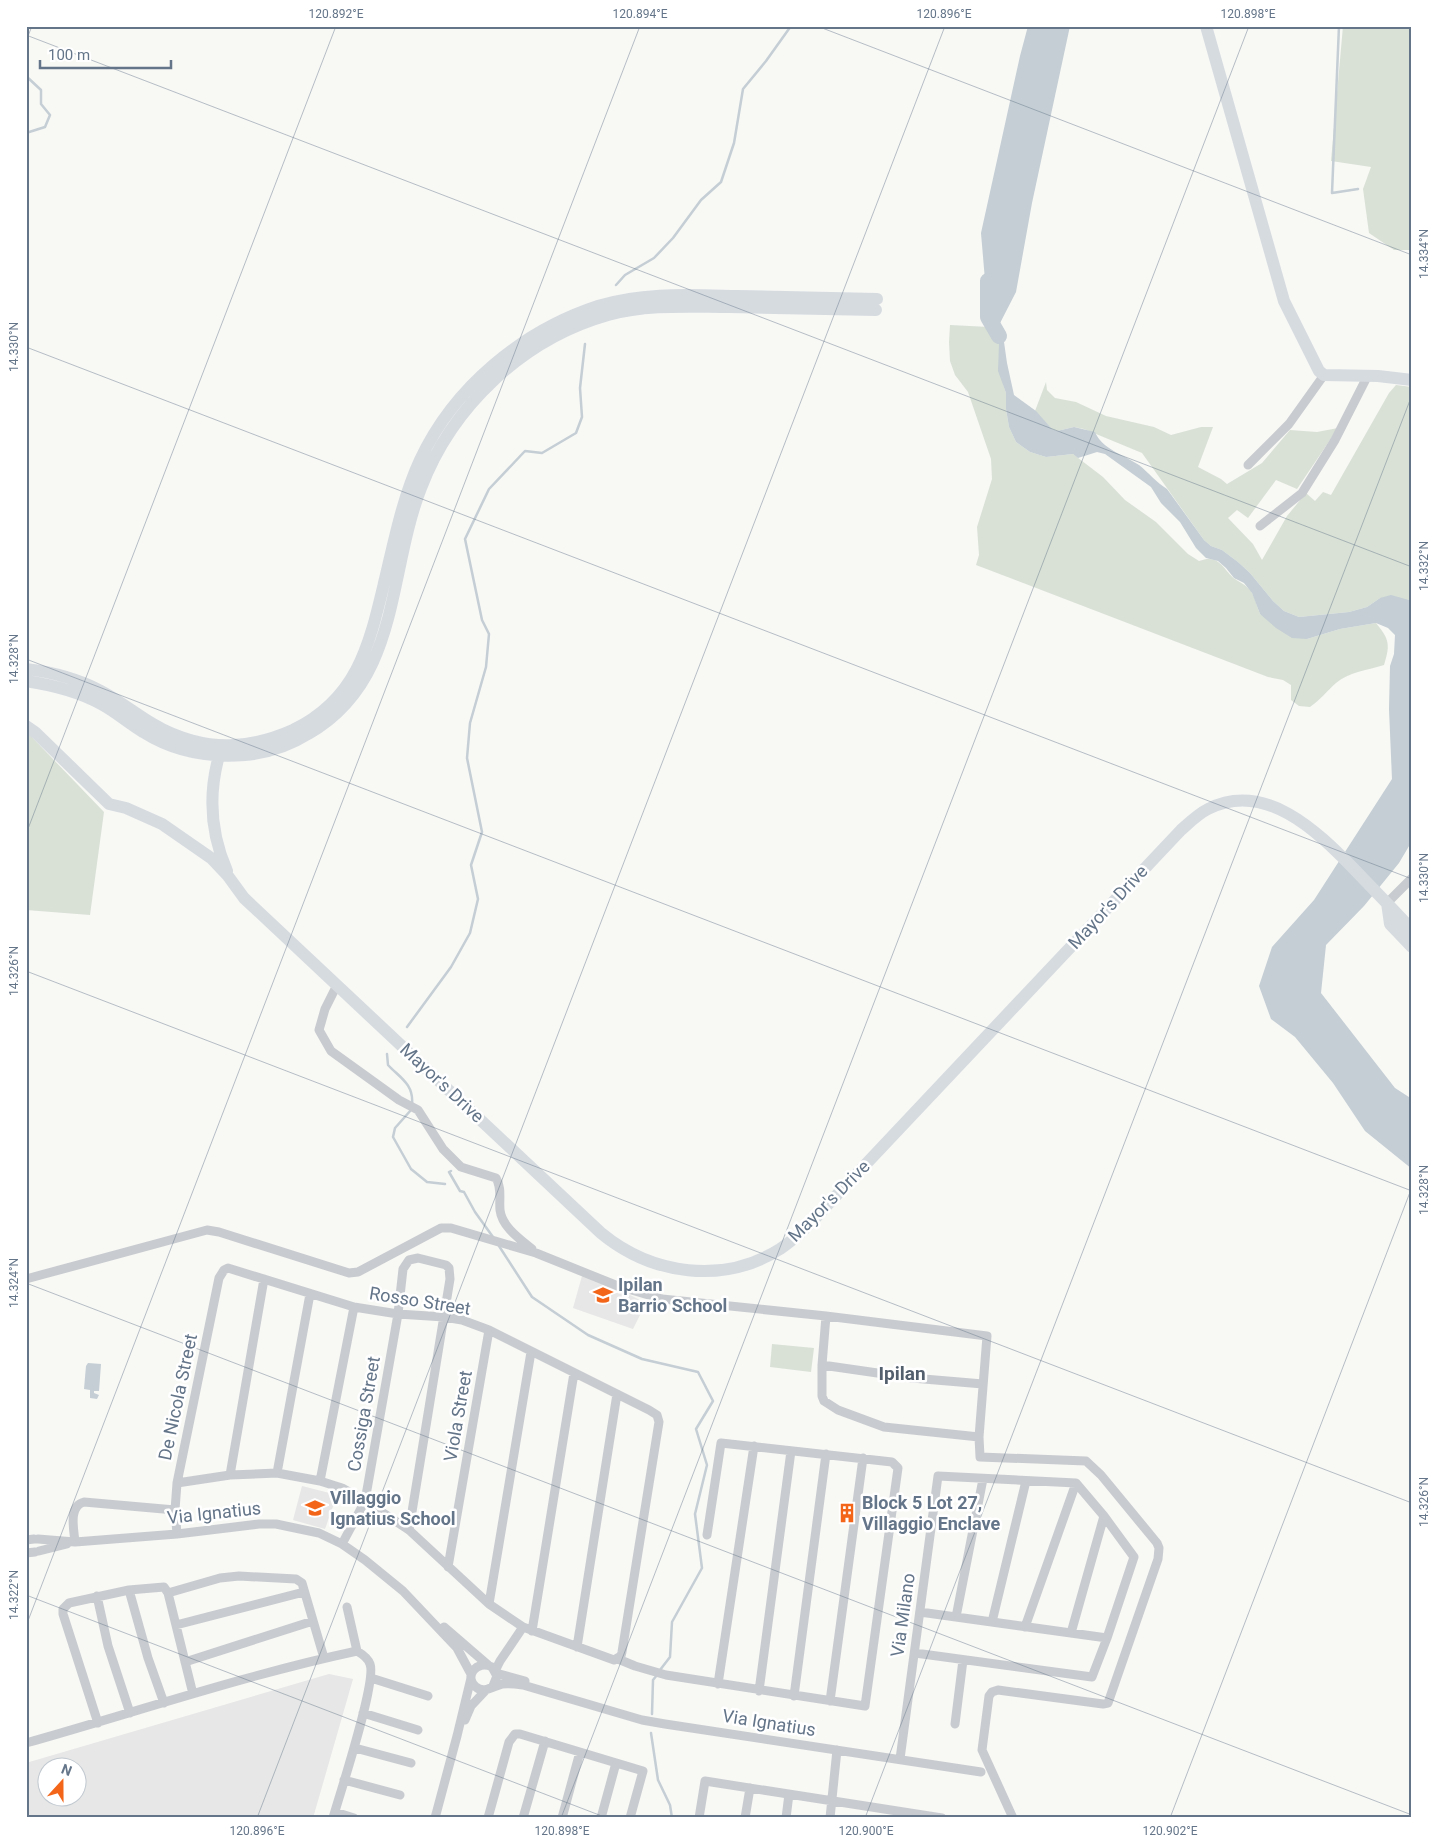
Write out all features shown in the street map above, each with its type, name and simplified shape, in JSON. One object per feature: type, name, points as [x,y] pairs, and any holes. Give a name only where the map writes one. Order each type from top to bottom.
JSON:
[{"type":"street","points":[[1206,26],[1284,301],[1319,371],[1324,375],[1394,377],[1412,380]]},
{"type":"street","points":[[26,681],[57,687],[102,704],[143,732],[177,748],[192,752],[221,750],[258,754],[288,745],[326,723],[352,698],[369,673],[379,650],[415,504],[425,476],[455,424],[476,397],[509,367],[534,350],[570,330],[591,321],[624,311],[666,306],[877,304]]},
{"type":"street","points":[[1248,465],[1288,424],[1324,375]]},
{"type":"street","points":[[1260,526],[1302,493],[1335,440],[1367,377]]},
{"type":"street","points":[[26,669],[60,676],[98,689],[154,725],[174,735],[221,750]]},
{"type":"street","name":"Mayor's Drive","points":[[26,726],[36,733],[109,804],[144,816],[176,832],[211,858],[228,876],[244,898],[613,1242],[640,1258],[665,1267],[696,1272],[729,1269],[767,1256],[808,1226],[1181,830],[1199,814],[1218,805],[1233,802],[1254,802],[1287,813],[1327,841],[1412,930]]},
{"type":"street","points":[[221,750],[212,804],[213,824],[219,852],[228,876]]},
{"type":"street","points":[[1384,900],[1412,878]]},
{"type":"street","name":"Mayor's Drive","points":[[1384,900],[1390,924],[1412,947]]},
{"type":"street","points":[[337,985],[325,1009],[319,1030],[327,1046],[399,1100],[418,1110],[444,1149],[461,1167],[496,1178],[499,1184],[500,1210],[504,1221],[520,1239],[536,1252]]},
{"type":"street","points":[[26,1279],[207,1230],[219,1232],[349,1273],[358,1272],[441,1228],[451,1228],[536,1252],[618,1286],[662,1299],[826,1316],[987,1336],[979,1437],[980,1457],[1086,1461],[1101,1475],[1157,1543],[1159,1548],[1158,1559],[1108,1703],[998,1690],[988,1696],[982,1750],[1013,1818]]},
{"type":"street","name":"Cossiga Street","points":[[342,1544],[365,1501],[405,1265],[409,1260],[418,1258],[441,1263],[449,1268],[450,1279],[444,1317]]},
{"type":"street","name":"Rosso Street","points":[[224,1270],[233,1269],[354,1307],[398,1314],[462,1320],[489,1330],[657,1415],[660,1422],[622,1652],[618,1659]]},
{"type":"street","name":"De Nicola Street","points":[[177,1534],[174,1510],[177,1482],[219,1278],[224,1270]]},
{"type":"street","points":[[230,1475],[264,1278]]},
{"type":"street","points":[[277,1473],[310,1294]]},
{"type":"street","points":[[320,1481],[354,1307]]},
{"type":"street","points":[[826,1316],[822,1365],[822,1396],[824,1401],[838,1410],[884,1427],[979,1437]]},
{"type":"street","points":[[409,1530],[444,1317]]},
{"type":"street","name":"Viola Street","points":[[448,1566],[489,1330]]},
{"type":"street","points":[[489,1604],[531,1352]]},
{"type":"street","points":[[822,1365],[912,1378],[983,1384]]},
{"type":"street","points":[[492,1669],[527,1629],[574,1373]]},
{"type":"street","points":[[577,1647],[617,1394]]},
{"type":"street","points":[[177,1482],[230,1475],[277,1473],[320,1481],[342,1488],[409,1530],[489,1604],[527,1629],[608,1659],[618,1659],[666,1675],[758,1691],[865,1706],[898,1468],[892,1462],[721,1442],[707,1535]]},
{"type":"street","points":[[718,1684],[754,1446]]},
{"type":"street","points":[[758,1691],[791,1450]]},
{"type":"street","points":[[794,1696],[826,1454]]},
{"type":"street","points":[[830,1701],[863,1458]]},
{"type":"street","name":"Via Milano","points":[[900,1760],[938,1476],[983,1479]]},
{"type":"street","points":[[915,1653],[1092,1677],[1108,1638],[1134,1557],[1104,1516],[1076,1483],[983,1479],[956,1617]]},
{"type":"street","points":[[992,1622],[1026,1481]]},
{"type":"street","points":[[1025,1627],[1076,1483]]},
{"type":"street","points":[[75,1542],[73,1515],[74,1509],[80,1503],[174,1510]]},
{"type":"street","points":[[1071,1633],[1104,1516]]},
{"type":"street","name":"Via Ignatius","points":[[33,1539],[75,1542],[177,1534],[243,1525],[276,1524],[319,1533],[342,1544],[391,1580],[458,1648],[471,1676]]},
{"type":"street","name":"Via Ignatius","points":[[34,1552],[75,1542]]},
{"type":"street","points":[[168,1592],[220,1578],[239,1576],[296,1579],[302,1584],[324,1658]]},
{"type":"street","points":[[98,1723],[63,1614],[63,1609],[69,1603],[129,1590],[164,1587],[168,1592],[193,1694]]},
{"type":"street","points":[[129,1590],[148,1658],[164,1703]]},
{"type":"street","points":[[176,1624],[304,1592]]},
{"type":"street","points":[[97,1596],[108,1646],[130,1713]]},
{"type":"street","points":[[347,1607],[357,1651],[370,1663],[371,1678],[355,1748],[334,1815],[354,1818]]},
{"type":"street","name":"Via Ignatius","points":[[420,1608],[492,1669],[535,1684],[556,1694]]},
{"type":"street","points":[[920,1612],[1108,1638]]},
{"type":"street","points":[[185,1662],[313,1621]]},
{"type":"street","points":[[26,1743],[193,1694],[324,1658],[357,1651]]},
{"type":"street","points":[[954,1724],[963,1660]]},
{"type":"street","points":[[435,1818],[473,1670],[480,1665],[492,1669],[497,1680],[471,1706],[457,1736]]},
{"type":"street","points":[[471,1676],[474,1686],[478,1689],[490,1688]]},
{"type":"street","points":[[371,1678],[428,1696]]},
{"type":"street","name":"Via Ignatius","points":[[490,1688],[511,1684],[556,1694],[642,1720],[981,1772]]},
{"type":"street","points":[[363,1713],[418,1730]]},
{"type":"street","points":[[488,1818],[509,1742],[515,1734],[525,1735],[643,1771],[630,1818]]},
{"type":"street","points":[[523,1818],[545,1741]]},
{"type":"street","points":[[355,1748],[411,1763]]},
{"type":"street","points":[[830,1818],[837,1750]]},
{"type":"street","points":[[562,1818],[580,1752]]},
{"type":"street","points":[[601,1818],[616,1763]]},
{"type":"street","points":[[344,1780],[400,1795]]},
{"type":"street","points":[[700,1818],[705,1781],[873,1807],[914,1816],[942,1818]]},
{"type":"street","points":[[745,1818],[750,1788]]},
{"type":"street","points":[[786,1818],[789,1794]]},
{"type":"street","points":[[871,1818],[873,1807]]},
{"type":"shaded area","points":[[1028,26],[1070,26],[1032,203],[1016,292],[998,327],[1003,335],[1014,395],[1036,411],[1052,429],[1057,431],[1074,427],[1095,432],[1098,438],[1108,447],[1139,465],[1167,489],[1204,540],[1238,562],[1284,611],[1299,617],[1349,612],[1367,607],[1380,598],[1391,595],[1409,600],[1412,604],[1412,841],[1399,863],[1364,906],[1326,945],[1321,993],[1395,1088],[1412,1099],[1412,1169],[1365,1131],[1333,1083],[1295,1037],[1271,1019],[1259,986],[1272,947],[1314,900],[1392,779],[1389,709],[1390,666],[1394,654],[1395,635],[1388,628],[1376,623],[1340,629],[1307,639],[1292,638],[1276,628],[1260,614],[1252,593],[1244,583],[1234,578],[1218,561],[1206,558],[1196,548],[1180,522],[1161,503],[1151,487],[1105,454],[1097,452],[1078,458],[1073,454],[1046,457],[1030,452],[1016,442],[1009,427],[1006,393],[998,371],[999,344],[989,327],[981,233]]},
{"type":"shaded area","points":[[1343,26],[1412,26],[1412,250],[1394,250],[1369,233],[1363,189],[1371,167],[1331,161]]},
{"type":"shaded area","points":[[950,325],[989,327],[999,344],[1009,427],[1016,442],[1030,452],[1046,457],[1073,454],[1103,477],[1125,500],[1156,522],[1188,554],[1199,561],[1212,559],[1220,564],[1251,591],[1260,614],[1307,639],[1340,629],[1376,623],[1388,643],[1384,665],[1347,676],[1336,683],[1310,707],[1299,706],[1291,700],[1291,685],[1283,680],[1268,677],[976,565],[979,555],[977,527],[992,479],[991,459],[968,392],[955,375],[950,361]]},
{"type":"shaded area","points":[[1046,382],[1047,390],[1055,398],[1076,402],[1106,416],[1154,427],[1171,435],[1201,427],[1213,427],[1198,467],[1227,484],[1262,463],[1290,430],[1317,432],[1338,428],[1297,489],[1276,480],[1248,518],[1237,510],[1228,518],[1253,544],[1262,560],[1287,516],[1306,493],[1315,501],[1323,492],[1331,495],[1389,393],[1396,385],[1412,387],[1412,604],[1409,600],[1380,598],[1367,607],[1349,612],[1299,617],[1284,611],[1238,562],[1204,540],[1142,453],[1084,429],[1074,427],[1057,431],[1052,429],[1035,411]]},
{"type":"shaded area","points":[[26,731],[104,812],[90,915],[26,910]]},
{"type":"shaded area","name":"Ipilan Barrio School","points":[[582,1276],[612,1286],[646,1303],[633,1329],[573,1308]]},
{"type":"shaded area","points":[[772,1344],[814,1348],[811,1372],[770,1367]]},
{"type":"shaded area","points":[[88,1363],[101,1364],[99,1391],[94,1391],[94,1393],[99,1395],[97,1399],[90,1398],[90,1390],[84,1389],[86,1366]]},
{"type":"shaded area","name":"Villaggio Ignatius School","points":[[302,1486],[337,1495],[325,1529],[293,1520]]},
{"type":"shaded area","points":[[329,1674],[353,1679],[313,1818],[30,1818],[26,1806],[26,1763],[38,1759],[38,1806],[88,1806],[88,1756],[50,1756]]},
{"type":"waterway","points":[[616,285],[625,275],[654,258],[673,238],[701,200],[721,182],[734,143],[743,89],[791,26]]},
{"type":"waterway","points":[[1339,26],[1332,193],[1358,189]]},
{"type":"waterway","points":[[26,76],[41,90],[41,104],[50,115],[45,127],[26,133]]},
{"type":"waterway","points":[[988,281],[988,317],[999,336]]},
{"type":"waterway","points":[[407,1027],[451,967],[470,933],[478,899],[471,865],[482,832],[467,758],[470,723],[486,667],[489,634],[482,620],[465,539],[489,489],[525,451],[542,453],[576,433],[582,417],[580,388],[585,344]]},
{"type":"waterway","points":[[387,1054],[388,1065],[401,1077],[411,1091],[412,1104]]},
{"type":"waterway","points":[[411,1110],[395,1128],[393,1137],[411,1169],[427,1182],[445,1184]]},
{"type":"waterway","points":[[451,1171],[449,1172],[460,1191],[464,1192],[475,1212],[493,1237]]},
{"type":"waterway","points":[[499,1246],[532,1297],[588,1335],[642,1359],[698,1372],[713,1401],[696,1429],[707,1465],[695,1514],[702,1568],[672,1622],[670,1657],[660,1670]]},
{"type":"waterway","points":[[652,1714],[653,1680],[657,1675]]},
{"type":"waterway","points":[[651,1733],[658,1780],[670,1805],[672,1818]]},
{"type":"place","name":"Ipilan Barrio School","points":[[603,1295]]},
{"type":"place","name":"Villaggio Ignatius School","points":[[315,1508]]},
{"type":"place","name":"Block 5 Lot 27, Villaggio Enclave","points":[[847,1513]]},
{"type":"district","name":"Ipilan","points":[[902,1373]]}]
